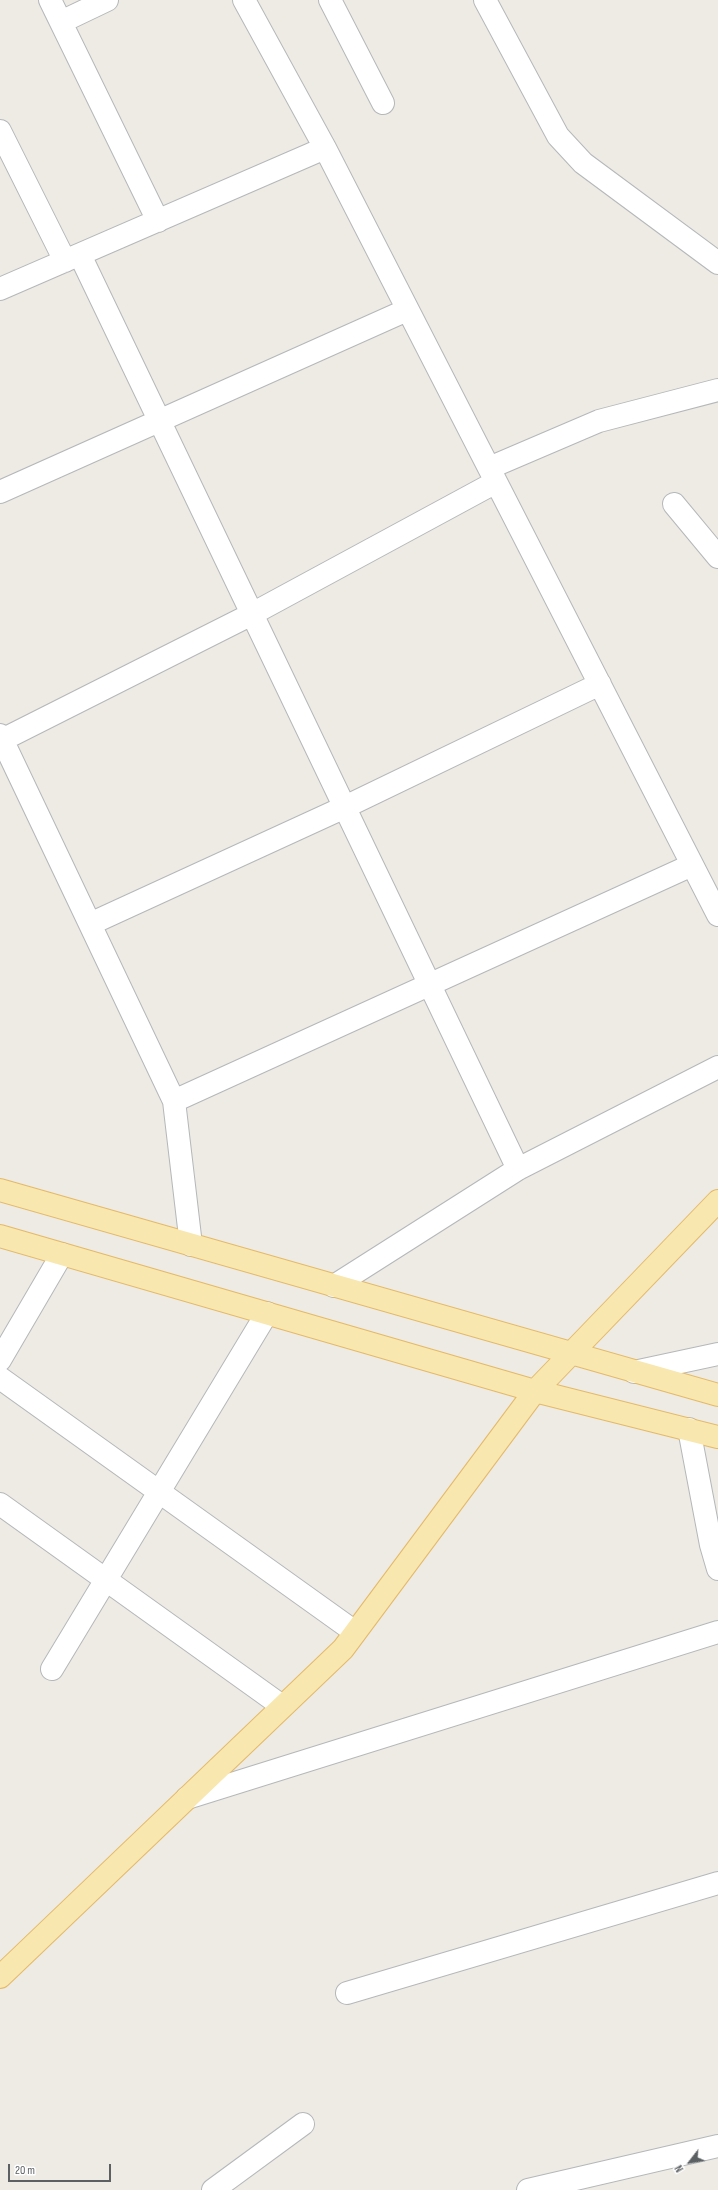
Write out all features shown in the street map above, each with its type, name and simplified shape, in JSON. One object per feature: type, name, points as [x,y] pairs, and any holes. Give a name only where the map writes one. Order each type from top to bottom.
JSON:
[{"type":"main road","points":[[0,1190],[570,1354],[718,1395]]},
{"type":"main road","points":[[0,1977],[343,1649],[535,1391],[718,1201]]},
{"type":"main road","points":[[0,1236],[535,1391],[718,1437]]},
{"type":"street","points":[[50,0],[158,221]]},
{"type":"street","points":[[61,22],[107,0]]},
{"type":"street","points":[[244,0],[325,148],[718,915]]},
{"type":"street","points":[[330,0],[383,103]]},
{"type":"street","points":[[485,0],[558,136],[569,149],[583,163],[718,264]]},
{"type":"street","points":[[0,131],[72,258],[159,420],[518,1169]]},
{"type":"street","points":[[0,289],[325,148]]},
{"type":"street","points":[[0,492],[407,310]]},
{"type":"street","points":[[191,1245],[174,1101],[1,738],[252,614],[492,475],[599,421],[718,390]]},
{"type":"street","points":[[674,504],[718,556]]},
{"type":"street","points":[[90,924],[345,808],[600,684]]},
{"type":"street","points":[[174,1101],[692,865]]},
{"type":"street","points":[[334,1286],[518,1169],[718,1066]]},
{"type":"street","points":[[0,1360],[62,1254]]},
{"type":"street","points":[[52,1669],[267,1313]]},
{"type":"street","points":[[634,1372],[718,1354]]},
{"type":"street","points":[[0,1378],[355,1632]]},
{"type":"street","points":[[689,1430],[711,1545],[718,1569]]},
{"type":"street","points":[[0,1504],[282,1706]]},
{"type":"street","points":[[187,1798],[718,1632]]},
{"type":"street","points":[[347,1993],[718,1884]]},
{"type":"street","points":[[212,2190],[303,2124]]},
{"type":"street","points":[[528,2190],[718,2146]]}]
